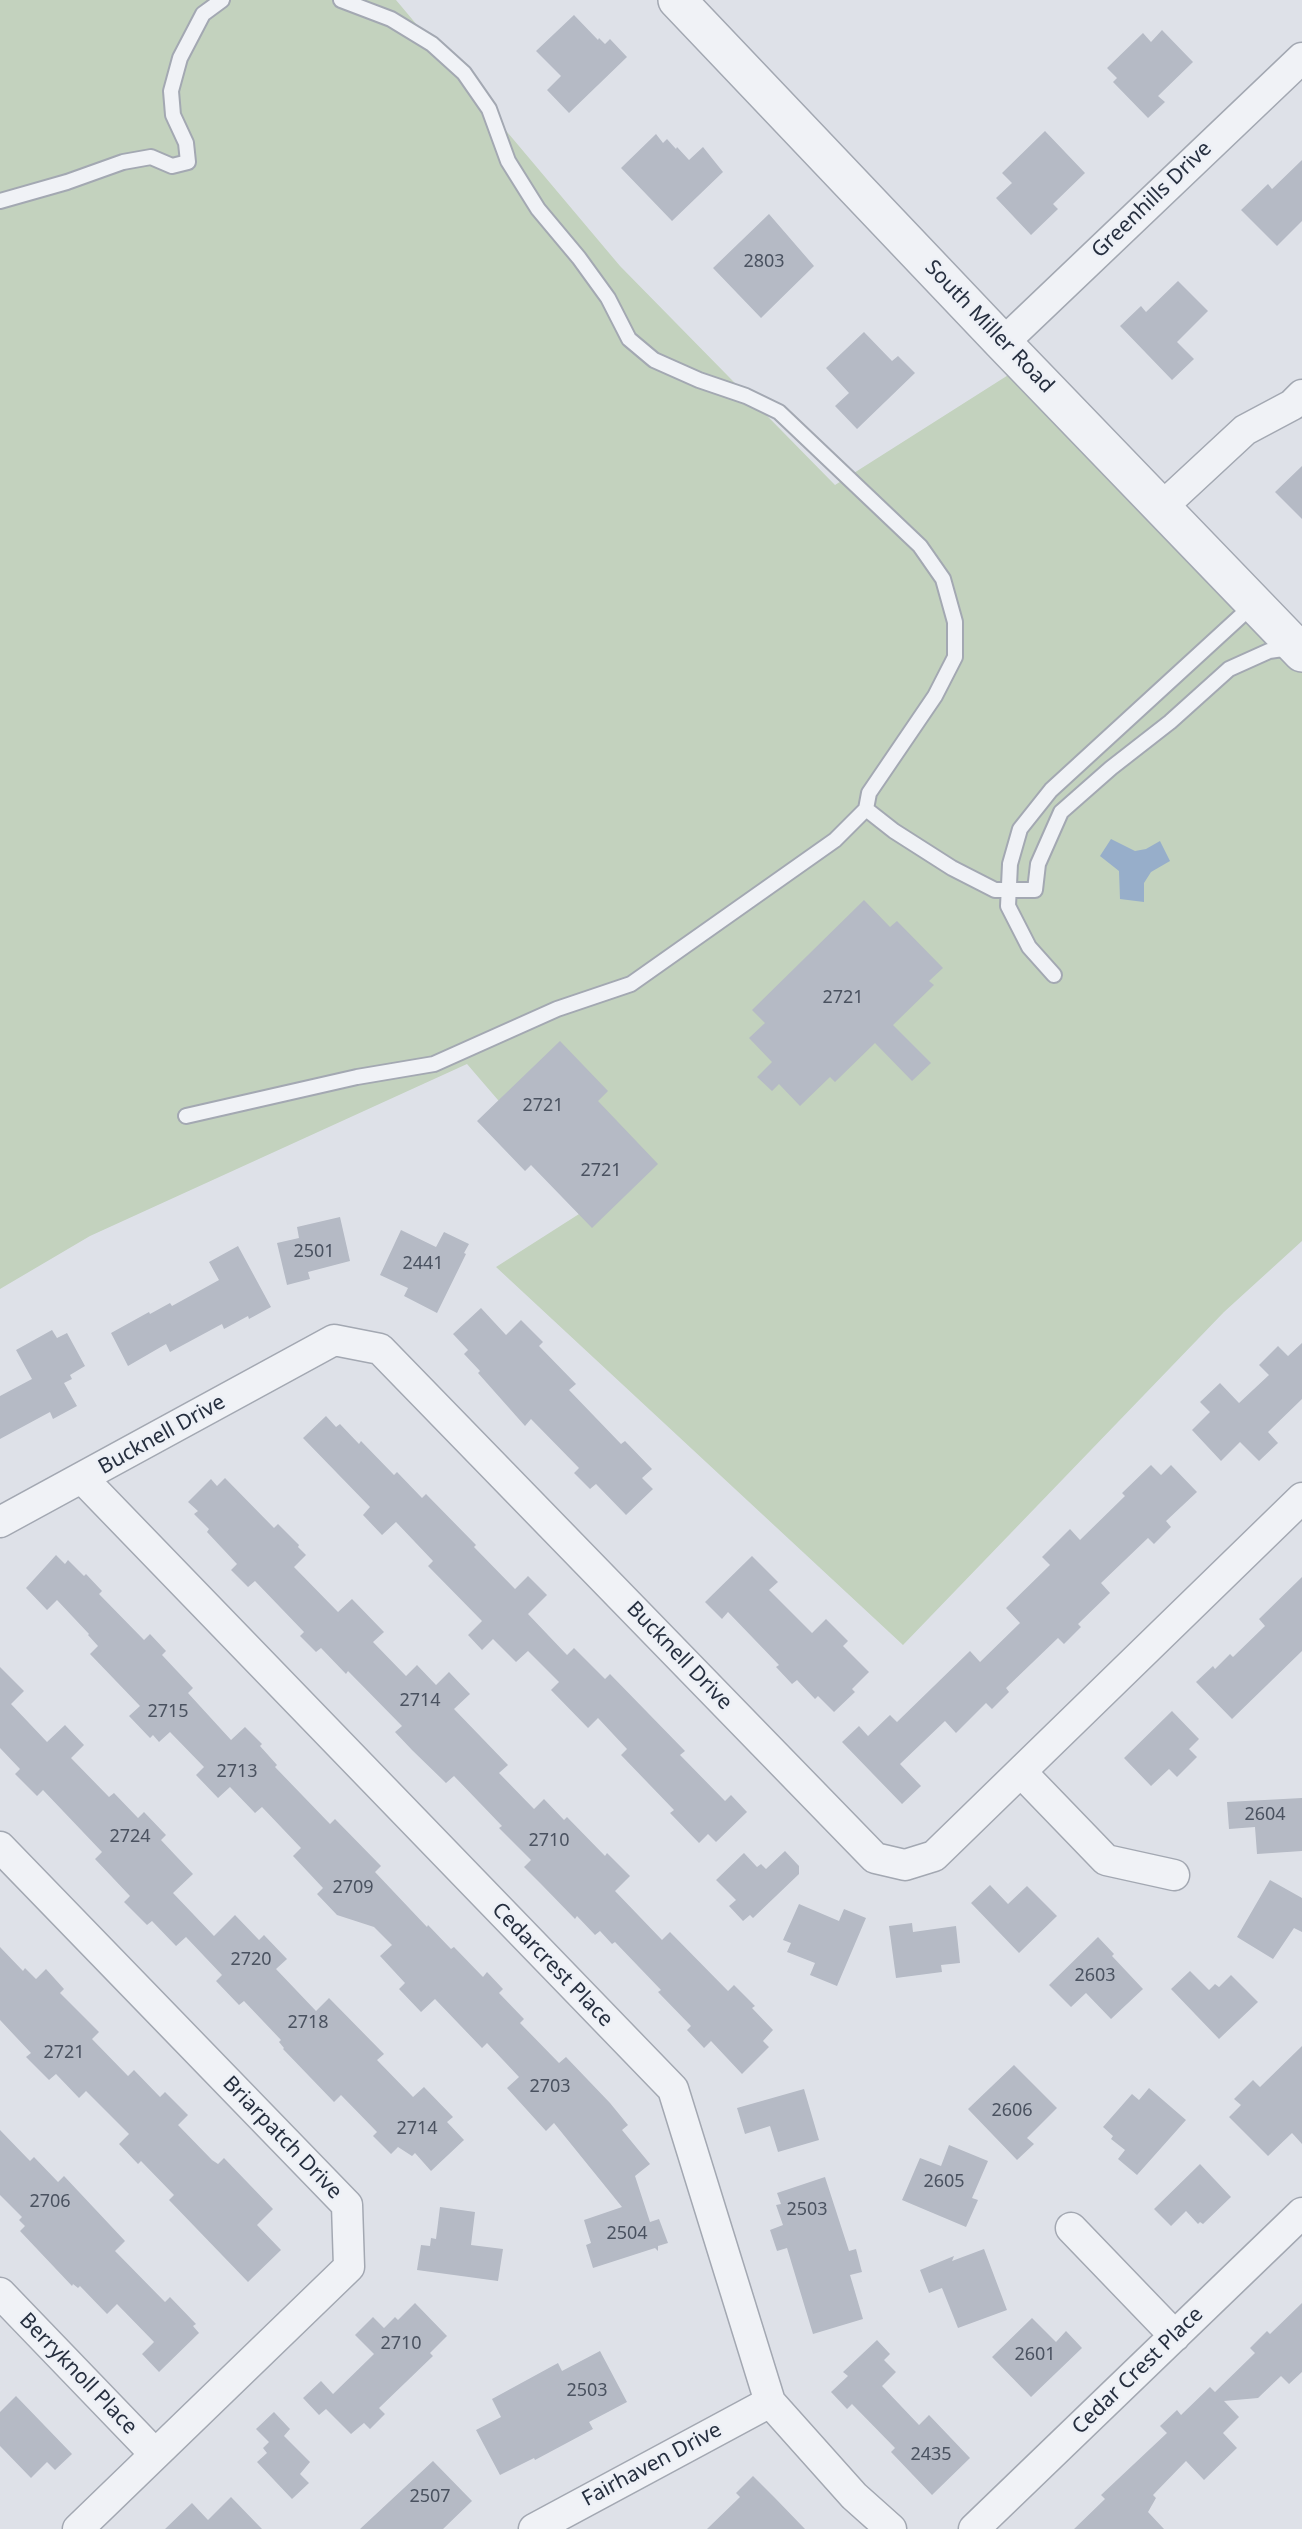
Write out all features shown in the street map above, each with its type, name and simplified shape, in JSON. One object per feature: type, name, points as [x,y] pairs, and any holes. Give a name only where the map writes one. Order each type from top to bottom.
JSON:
[{"type":"street","name":"South Miller Road","points":[[677,0],[1003,343],[1300,648]]},
{"type":"street","name":"Greenhills Drive","points":[[1003,343],[1302,58]]},
{"type":"street","points":[[1162,506],[1245,430],[1292,405],[1302,396]]},
{"type":"street","name":"Bucknell Drive","points":[[0,1522],[334,1340],[380,1349],[875,1858],[905,1865],[934,1856],[1302,1498]]},
{"type":"street","name":"Cedarcrest Place","points":[[83,1479],[673,2090],[770,2402],[854,2496],[891,2529]]},
{"type":"street","points":[[1021,1772],[1106,1860],[1174,1875]]},
{"type":"street","name":"Briarpatch Drive","points":[[0,1847],[347,2205],[349,2267],[78,2529]]},
{"type":"street","name":"Cedar Crest Place","points":[[974,2529],[1302,2213]]},
{"type":"street","points":[[1071,2228],[1175,2336]]},
{"type":"street","name":"Berryknoll Place","points":[[0,2293],[156,2454]]},
{"type":"street","name":"Fairhaven Drive","points":[[534,2529],[770,2402]]},
{"type":"lane","points":[[0,201],[123,162],[151,157],[172,166],[188,162],[186,143],[173,115],[171,91],[180,58],[203,14],[222,0]]},
{"type":"lane","points":[[186,1116],[357,1077],[434,1064],[557,1009],[631,984],[835,840],[866,809],[869,793],[935,696],[955,657],[956,622],[943,579],[920,546],[779,412],[654,360],[629,339],[608,298],[538,209],[508,161],[489,109],[464,73],[432,44],[401,25],[341,0]]},
{"type":"lane","points":[[1054,975],[1029,947],[1008,906],[1010,864],[1020,829],[1051,790],[1255,603]]},
{"type":"lane","points":[[866,809],[894,831],[952,868],[995,890],[1035,890],[1038,864],[1061,812],[1170,722],[1229,669],[1269,651],[1300,648]]},
{"type":"green space","points":[[0,0],[396,0],[620,266],[835,485],[1013,372],[1302,672],[1302,1241],[1224,1312],[903,1645],[496,1267],[590,1207],[467,1064],[90,1236],[0,1289]]},
{"type":"water","points":[[1111,839],[1135,851],[1146,849],[1160,841],[1170,861],[1151,872],[1144,883],[1144,902],[1120,899],[1119,871],[1100,856]]},
{"type":"building","points":[[574,15],[598,40],[599,38],[605,44],[610,39],[627,57],[569,113],[547,90],[561,76],[536,51]]},
{"type":"building","points":[[1162,30],[1193,62],[1158,96],[1165,102],[1148,118],[1113,82],[1117,78],[1107,68],[1143,33],[1151,42]]},
{"type":"building","points":[[1045,131],[1085,173],[1053,204],[1058,209],[1031,235],[996,198],[1012,183],[1002,173]]},
{"type":"building","points":[[656,134],[663,143],[667,139],[689,160],[703,147],[723,172],[672,221],[621,168]]},
{"type":"building","points":[[1302,160],[1302,221],[1277,246],[1241,210],[1268,184],[1272,189]]},
{"type":"building","points":[[769,214],[814,266],[761,318],[713,268]]},
{"type":"building","points":[[1178,281],[1208,311],[1177,342],[1194,359],[1172,380],[1120,326],[1141,306],[1146,312]]},
{"type":"building","points":[[864,332],[892,361],[898,356],[915,373],[857,429],[835,406],[849,393],[826,368]]},
{"type":"building","points":[[1302,466],[1302,519],[1275,492]]},
{"type":"building","points":[[864,900],[890,927],[897,921],[943,968],[929,981],[934,985],[893,1025],[931,1063],[912,1081],[875,1043],[835,1082],[830,1077],[800,1106],[779,1084],[772,1091],[757,1077],[772,1062],[749,1038],[765,1023],[752,1010]]},
{"type":"building","points":[[560,1041],[608,1091],[598,1101],[658,1164],[592,1228],[531,1165],[525,1171],[477,1121]]},
{"type":"building","points":[[340,1217],[350,1261],[308,1272],[310,1279],[287,1285],[277,1243],[299,1238],[297,1227]]},
{"type":"building","points":[[401,1230],[436,1247],[444,1232],[469,1244],[437,1313],[404,1296],[408,1288],[380,1275]]},
{"type":"building","points":[[238,1246],[271,1307],[224,1329],[222,1324],[170,1352],[166,1344],[128,1366],[111,1333],[149,1312],[150,1314],[170,1303],[172,1306],[219,1280],[209,1262]]},
{"type":"building","points":[[481,1308],[506,1335],[521,1320],[543,1342],[539,1346],[576,1384],[569,1390],[621,1444],[625,1441],[652,1469],[642,1478],[653,1489],[626,1515],[596,1484],[590,1489],[574,1473],[579,1468],[531,1419],[525,1426],[464,1354],[468,1350],[453,1334]]},
{"type":"building","points":[[52,1330],[57,1338],[67,1333],[85,1366],[70,1375],[72,1379],[64,1383],[77,1406],[53,1419],[50,1412],[0,1439],[0,1396],[32,1379],[16,1350]]},
{"type":"building","points":[[1302,1343],[1302,1399],[1268,1432],[1278,1443],[1259,1461],[1240,1442],[1221,1461],[1192,1430],[1210,1412],[1200,1402],[1220,1383],[1239,1403],[1269,1375],[1259,1365],[1278,1346],[1288,1356]]},
{"type":"building","points":[[326,1416],[336,1427],[340,1424],[359,1444],[361,1441],[394,1475],[397,1472],[422,1498],[426,1494],[515,1589],[528,1576],[547,1595],[528,1614],[567,1655],[574,1648],[605,1679],[610,1674],[685,1751],[680,1755],[725,1801],[731,1795],[747,1812],[716,1842],[708,1834],[699,1843],[670,1813],[674,1810],[621,1755],[627,1749],[598,1718],[588,1728],[551,1690],[559,1682],[528,1651],[516,1662],[493,1639],[482,1650],[468,1635],[482,1621],[428,1566],[433,1561],[396,1522],[382,1535],[363,1515],[370,1507],[303,1438]]},
{"type":"building","points":[[1151,1465],[1161,1475],[1171,1465],[1197,1492],[1166,1521],[1171,1527],[1154,1544],[1148,1538],[1101,1583],[1110,1593],[1078,1624],[1081,1627],[1064,1644],[1058,1638],[1006,1688],[1009,1692],[992,1709],[986,1703],[956,1733],[945,1721],[900,1764],[921,1786],[902,1804],[842,1742],[859,1726],[868,1736],[890,1715],[897,1722],[970,1651],[980,1662],[1020,1623],[1006,1608],[1050,1565],[1042,1557],[1070,1529],[1080,1540],[1125,1496],[1122,1493]]},
{"type":"building","points":[[225,1478],[274,1528],[278,1524],[299,1545],[306,1555],[294,1567],[338,1612],[352,1599],[384,1632],[373,1642],[406,1676],[417,1665],[436,1685],[449,1672],[470,1694],[454,1709],[508,1765],[499,1773],[534,1809],[544,1799],[564,1820],[567,1817],[605,1856],[607,1853],[630,1876],[615,1891],[662,1940],[670,1932],[728,1991],[734,1985],[755,2006],[752,2008],[773,2030],[763,2041],[769,2047],[742,2074],[711,2041],[704,2048],[687,2030],[691,2026],[658,1992],[661,1990],[615,1942],[612,1944],[600,1931],[595,1935],[577,1916],[575,1919],[524,1867],[531,1860],[499,1828],[502,1826],[454,1776],[446,1783],[412,1750],[395,1732],[402,1726],[348,1671],[346,1674],[321,1648],[316,1652],[300,1636],[304,1632],[255,1581],[248,1587],[231,1570],[237,1564],[207,1532],[209,1529],[194,1514],[198,1511],[188,1502],[211,1479],[217,1486]]},
{"type":"building","points":[[56,1555],[65,1564],[68,1560],[84,1576],[86,1574],[102,1591],[99,1594],[144,1640],[150,1634],[166,1651],[162,1655],[193,1688],[188,1693],[231,1740],[245,1727],[262,1744],[260,1746],[277,1765],[275,1767],[330,1824],[335,1819],[381,1866],[375,1872],[427,1927],[428,1925],[451,1949],[454,1947],[483,1977],[487,1972],[503,1989],[499,1993],[524,2019],[520,2023],[559,2063],[566,2057],[610,2103],[628,2125],[622,2130],[650,2164],[635,2176],[650,2222],[659,2219],[668,2243],[658,2246],[658,2251],[655,2248],[593,2268],[586,2245],[591,2243],[584,2220],[622,2207],[554,2123],[546,2131],[507,2088],[519,2077],[487,2043],[482,2048],[435,1999],[421,2012],[399,1989],[405,1983],[380,1956],[392,1945],[374,1927],[337,1915],[317,1894],[323,1888],[293,1856],[301,1848],[262,1807],[255,1813],[230,1787],[218,1798],[196,1775],[204,1767],[170,1732],[159,1742],[153,1735],[150,1738],[129,1716],[140,1706],[90,1654],[98,1646],[89,1634],[57,1600],[47,1610],[26,1588]]},
{"type":"building","points":[[752,1556],[778,1582],[769,1590],[812,1633],[826,1619],[848,1641],[843,1646],[869,1672],[852,1689],[855,1692],[834,1712],[818,1696],[815,1699],[797,1680],[792,1684],[776,1667],[779,1665],[728,1612],[722,1619],[705,1602]]},
{"type":"building","points":[[1302,1577],[1302,1651],[1232,1719],[1196,1682],[1230,1654],[1233,1657],[1265,1626],[1259,1619]]},
{"type":"building","points":[[0,1667],[24,1691],[11,1704],[47,1742],[65,1725],[84,1745],[71,1758],[109,1797],[114,1793],[138,1818],[144,1812],[166,1835],[161,1840],[193,1874],[173,1893],[214,1936],[235,1915],[259,1940],[264,1935],[287,1959],[276,1969],[316,2011],[329,1998],[384,2054],[377,2060],[413,2097],[424,2087],[453,2117],[447,2122],[464,2140],[431,2171],[415,2153],[412,2156],[398,2147],[391,2154],[373,2136],[377,2132],[341,2095],[334,2102],[283,2049],[279,2042],[281,2040],[244,2001],[239,2005],[216,1981],[222,1975],[186,1937],[176,1946],[152,1921],[147,1925],[124,1902],[130,1896],[95,1859],[102,1852],[43,1790],[37,1796],[15,1774],[20,1769],[0,1748]]},
{"type":"building","points":[[1172,1711],[1199,1739],[1189,1749],[1197,1757],[1177,1777],[1169,1769],[1151,1786],[1124,1758]]},
{"type":"building","points":[[1302,1798],[1302,1851],[1257,1854],[1255,1827],[1229,1829],[1227,1802]]},
{"type":"building","points":[[785,1851],[799,1866],[799,1874],[753,1918],[750,1915],[743,1921],[729,1906],[736,1900],[716,1880],[744,1853],[757,1867],[761,1864],[766,1869]]},
{"type":"building","points":[[1270,1880],[1302,1898],[1302,1932],[1294,1928],[1273,1959],[1237,1937]]},
{"type":"building","points":[[990,1885],[1008,1904],[1027,1886],[1057,1916],[1019,1953],[971,1903]]},
{"type":"building","points":[[799,1904],[839,1921],[844,1909],[866,1918],[837,1986],[810,1975],[815,1963],[787,1952],[791,1943],[783,1940]]},
{"type":"building","points":[[912,1923],[913,1932],[956,1926],[960,1963],[941,1965],[942,1972],[896,1978],[889,1926]]},
{"type":"building","points":[[1098,1937],[1143,1989],[1111,2019],[1086,1993],[1071,2007],[1049,1985]]},
{"type":"building","points":[[0,1947],[23,1971],[25,1968],[36,1979],[46,1969],[64,1989],[60,1993],[99,2032],[92,2039],[128,2076],[134,2070],[160,2097],[165,2092],[188,2115],[178,2125],[212,2160],[218,2164],[224,2158],[273,2209],[257,2225],[281,2250],[248,2282],[169,2200],[174,2195],[141,2161],[138,2164],[119,2144],[129,2134],[86,2091],[79,2098],[56,2074],[49,2080],[26,2057],[31,2053],[0,2020]]},
{"type":"building","points":[[1190,1971],[1209,1990],[1215,1984],[1219,1987],[1231,1975],[1258,2002],[1219,2039],[1171,1989]]},
{"type":"building","points":[[1302,2046],[1302,2144],[1292,2133],[1268,2156],[1229,2117],[1241,2105],[1234,2099],[1253,2080],[1260,2087]]},
{"type":"building","points":[[1014,2065],[1057,2108],[1027,2138],[1034,2144],[1017,2160],[968,2109]]},
{"type":"building","points":[[1149,2088],[1186,2120],[1137,2175],[1118,2159],[1125,2150],[1111,2139],[1113,2136],[1103,2127],[1132,2094],[1139,2100]]},
{"type":"building","points":[[804,2089],[819,2140],[778,2152],[770,2126],[745,2134],[737,2108]]},
{"type":"building","points":[[0,2130],[30,2161],[34,2157],[58,2182],[64,2176],[125,2241],[115,2251],[165,2302],[170,2297],[196,2324],[193,2326],[199,2333],[159,2372],[142,2354],[154,2342],[117,2304],[107,2314],[80,2286],[72,2286],[20,2231],[25,2226],[19,2220],[22,2217],[0,2195]]},
{"type":"building","points":[[949,2145],[988,2161],[972,2198],[978,2200],[966,2227],[902,2200],[920,2158],[941,2166]]},
{"type":"building","points":[[1200,2164],[1231,2197],[1203,2224],[1198,2224],[1186,2211],[1171,2226],[1154,2209]]},
{"type":"building","points":[[825,2177],[849,2251],[856,2249],[862,2272],[850,2275],[863,2319],[813,2334],[787,2248],[777,2251],[770,2230],[783,2225],[776,2205],[781,2204],[777,2193]]},
{"type":"building","points":[[440,2207],[475,2212],[471,2245],[503,2249],[498,2281],[417,2270],[421,2245],[430,2246],[431,2238],[436,2239]]},
{"type":"building","points":[[984,2249],[1007,2310],[958,2328],[942,2288],[929,2293],[920,2270],[954,2256],[952,2261]]},
{"type":"building","points":[[415,2303],[447,2336],[430,2353],[433,2356],[379,2408],[385,2414],[370,2429],[364,2423],[351,2434],[326,2409],[319,2415],[303,2398],[321,2381],[333,2394],[374,2354],[355,2335],[373,2317],[384,2328],[395,2317],[398,2320]]},
{"type":"building","points":[[1302,2303],[1302,2372],[1289,2384],[1281,2376],[1258,2398],[1224,2401],[1239,2417],[1223,2433],[1237,2448],[1204,2480],[1186,2461],[1153,2495],[1156,2498],[1148,2512],[1164,2529],[1074,2529],[1105,2499],[1101,2495],[1167,2433],[1160,2426],[1177,2410],[1181,2415],[1210,2387],[1215,2392],[1255,2353],[1250,2348],[1267,2331],[1270,2334]]},
{"type":"building","points":[[1032,2318],[1056,2342],[1066,2331],[1082,2348],[1031,2397],[992,2357]]},
{"type":"building","points":[[877,2340],[890,2354],[884,2360],[896,2372],[882,2386],[919,2425],[929,2415],[970,2458],[932,2495],[891,2452],[895,2448],[852,2404],[847,2409],[831,2392],[848,2376],[843,2372]]},
{"type":"building","points":[[600,2351],[627,2402],[589,2422],[593,2429],[500,2475],[476,2430],[501,2417],[492,2399],[558,2363],[562,2371]]},
{"type":"building","points":[[16,2396],[72,2454],[55,2470],[47,2462],[31,2478],[0,2446],[0,2412]]},
{"type":"building","points":[[274,2412],[290,2429],[284,2436],[310,2462],[300,2474],[309,2483],[292,2499],[257,2462],[267,2453],[263,2448],[269,2442],[256,2429]]},
{"type":"building","points":[[433,2461],[472,2501],[443,2529],[360,2529]]},
{"type":"building","points":[[753,2476],[805,2529],[707,2529],[740,2497],[736,2493]]},
{"type":"building","points":[[231,2497],[262,2529],[165,2529],[192,2503],[208,2520]]}]
